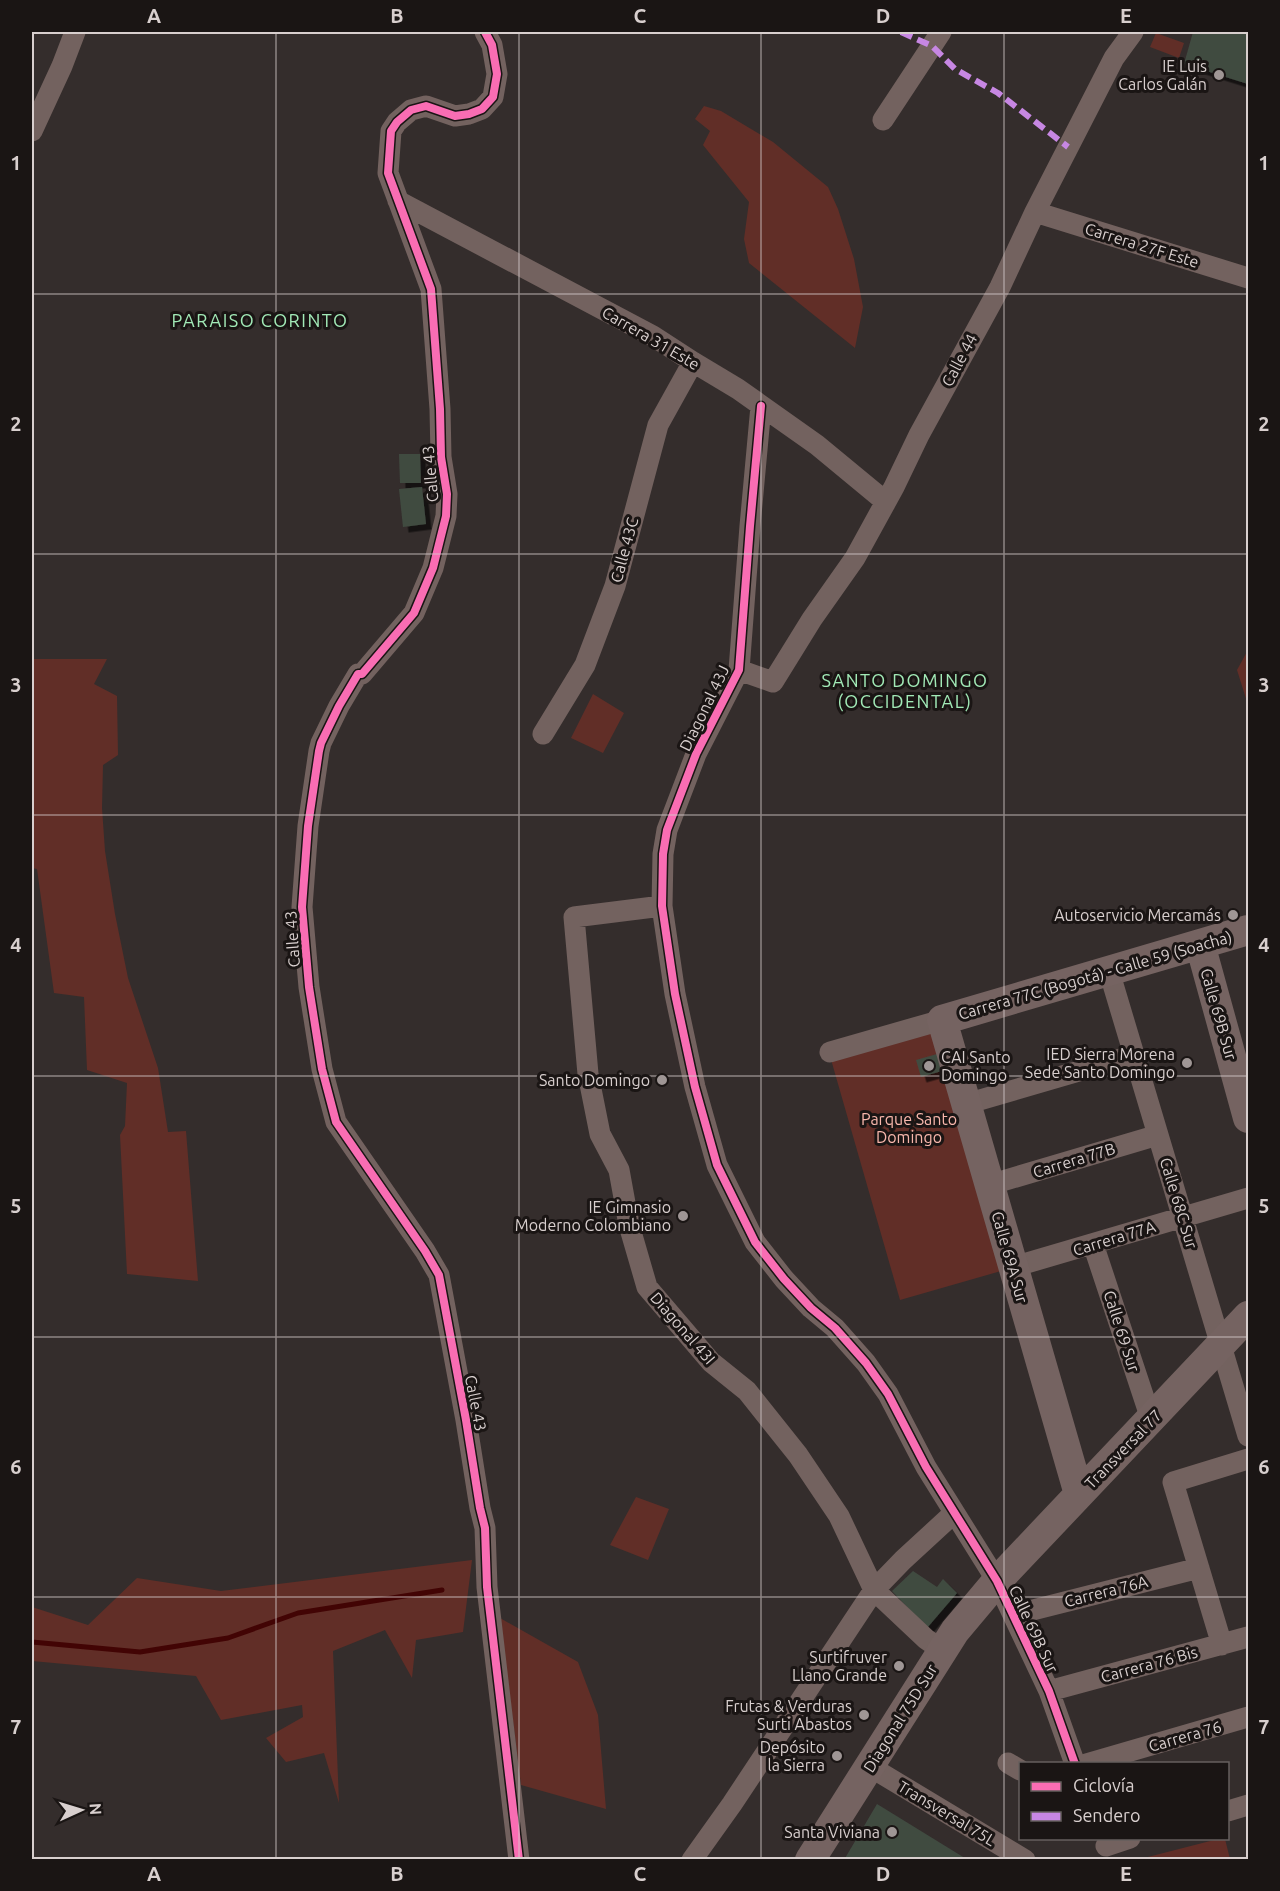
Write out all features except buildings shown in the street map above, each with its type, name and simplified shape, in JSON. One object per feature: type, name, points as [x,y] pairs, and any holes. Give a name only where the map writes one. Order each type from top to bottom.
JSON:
[{"type":"street","points":[[32,131],[75,32]]},
{"type":"street","name":"Calle 43","points":[[485,32],[492,45],[496,74],[493,98],[482,109],[469,114],[455,116],[426,106],[411,110],[390,131],[388,173],[431,290],[440,409],[441,457],[447,494],[446,516],[433,568],[414,613],[362,674],[358,674],[321,743],[308,826],[302,908],[309,987],[322,1069],[336,1122],[439,1275],[485,1528],[488,1587],[519,1860]]},
{"type":"street","points":[[883,120],[941,32]]},
{"type":"street","name":"Calle 44","points":[[740,670],[773,682],[812,619],[855,558],[963,350],[1000,287],[1035,212],[1114,58],[1133,32]]},
{"type":"street","name":"Carrera 31 Este","points":[[398,201],[653,336],[738,389],[817,445],[886,502]]},
{"type":"street","name":"Carrera 27F Este","points":[[1035,212],[1248,278]]},
{"type":"street","name":"Calle 43C","points":[[543,734],[585,664],[615,586],[658,425],[693,362]]},
{"type":"street","name":"Diagonal 43J","points":[[695,1087],[675,994],[662,906],[663,854],[667,830],[696,754],[740,670],[761,406]]},
{"type":"street","name":"Diagonal 43I","points":[[662,906],[574,917],[588,1074],[600,1134],[619,1170],[629,1225],[647,1287],[711,1362],[747,1392],[798,1455],[839,1516],[874,1590]]},
{"type":"street","name":"Carrera 77C (Bogotá) - Calle 59 (Soacha)","points":[[942,1020],[1248,930]]},
{"type":"street","name":"Calle 69B Sur","points":[[1200,944],[1247,1109]]},
{"type":"street","name":"Calle 68C Sur","points":[[1108,971],[1248,1436]]},
{"type":"street","points":[[830,1052],[942,1020]]},
{"type":"street","name":"Calle 69A Sur","points":[[942,1020],[1079,1494]]},
{"type":"street","points":[[966,1104],[1134,1055]]},
{"type":"street","name":"Calle 69B Sur","points":[[695,1087],[717,1165],[754,1242],[811,1308],[835,1328],[888,1394],[953,1514],[997,1581],[1049,1691],[1074,1762]]},
{"type":"street","name":"Carrera 77B","points":[[989,1185],[1158,1135]]},
{"type":"street","name":"Carrera 77A","points":[[1013,1267],[1248,1198]]},
{"type":"street","name":"Calle 69 Sur","points":[[1093,1244],[1151,1419]]},
{"type":"street","name":"Transversal 77","points":[[997,1581],[1248,1316]]},
{"type":"street","points":[[1222,1645],[1173,1482],[1248,1459]]},
{"type":"street","points":[[692,1860],[738,1795],[874,1590],[953,1514]]},
{"type":"street","name":"Carrera 76A","points":[[1012,1615],[1199,1568]]},
{"type":"street","name":"Diagonal 75D Sur","points":[[810,1860],[942,1650],[997,1581]]},
{"type":"street","points":[[874,1590],[926,1639],[942,1650]]},
{"type":"street","name":"Carrera 76 Bis","points":[[1049,1691],[1248,1636]]},
{"type":"street","name":"Carrera 76","points":[[1093,1762],[1248,1717]]},
{"type":"street","name":"Transversal 75L","points":[[869,1766],[1025,1860]]},
{"type":"street","points":[[1229,1810],[1248,1805]]},
{"type":"street","points":[[1107,1848],[1127,1840]]},
{"type":"green space","points":[[1156,33],[1184,43],[1179,58],[1150,47]]},
{"type":"green space","points":[[704,106],[721,111],[773,142],[828,187],[838,209],[854,259],[863,307],[855,348],[749,263],[744,239],[749,202],[703,145],[710,131],[695,119]]},
{"type":"green space","points":[[1248,650],[1248,705],[1237,670]]},
{"type":"green space","points":[[32,659],[107,659],[94,684],[117,696],[118,755],[103,765],[102,808],[105,851],[128,978],[158,1068],[168,1132],[186,1131],[198,1281],[127,1274],[120,1135],[125,1126],[127,1083],[87,1070],[84,997],[54,993],[37,869],[32,868]]},
{"type":"green space","points":[[593,694],[624,713],[603,753],[571,738]]},
{"type":"green space","name":"Parque Santo Domingo","points":[[938,1025],[1008,1269],[900,1300],[830,1056]]},
{"type":"green space","points":[[636,1497],[669,1509],[648,1560],[610,1545]]},
{"type":"green space","points":[[472,1560],[463,1632],[416,1640],[412,1678],[385,1630],[333,1651],[339,1803],[324,1753],[286,1762],[266,1738],[303,1717],[302,1705],[221,1720],[196,1676],[32,1661],[32,1607],[88,1625],[137,1578],[221,1591]]},
{"type":"green space","points":[[500,1618],[578,1662],[598,1715],[606,1809],[521,1785]]},
{"type":"green space","points":[[1214,1840],[1225,1840],[1230,1859],[1140,1859]]},
{"type":"waterway","points":[[32,1642],[140,1652],[228,1638],[298,1613],[442,1590]]},
{"type":"marked path","points":[[901,32],[932,46],[955,69],[998,93],[1068,147]]},
{"type":"cycle path","points":[[485,32],[492,45],[497,74],[493,97],[482,109],[455,116],[426,106],[411,110],[397,122],[391,131],[388,173],[431,289],[440,409],[441,457],[447,494],[446,516],[433,568],[414,613],[362,674],[358,674],[321,743],[308,826],[302,907],[309,987],[322,1069],[336,1122],[439,1275],[485,1528],[487,1587],[519,1860]]},
{"type":"cycle path","points":[[761,406],[739,670],[696,754],[667,830],[663,854],[662,906],[675,994],[695,1087],[717,1165],[755,1242],[784,1279],[811,1308],[835,1328],[866,1363],[888,1394],[926,1467],[997,1581],[1049,1691],[1074,1762]]},
{"type":"place","name":"IE Luis Carlos Galán","points":[[1219,75]]},
{"type":"place","name":"Autoservicio Mercamás","points":[[1233,915]]},
{"type":"place","name":"IED Sierra Morena Sede Santo Domingo","points":[[1187,1063]]},
{"type":"place","name":"CAI Santo Domingo","points":[[929,1066]]},
{"type":"place","name":"Santo Domingo","points":[[662,1080]]},
{"type":"place","name":"IE Gimnasio Moderno Colombiano","points":[[683,1216]]},
{"type":"place","name":"Surtifruver Llano Grande","points":[[899,1666]]},
{"type":"place","name":"Frutas & Verduras Surti Abastos","points":[[864,1715]]},
{"type":"place","name":"Depósito la Sierra","points":[[837,1756]]},
{"type":"place","name":"Santa Viviana","points":[[892,1832]]},
{"type":"district","name":"PARAISO CORINTO","points":[[260,321]]},
{"type":"district","name":"SANTO DOMINGO (OCCIDENTAL)","points":[[905,691]]}]
